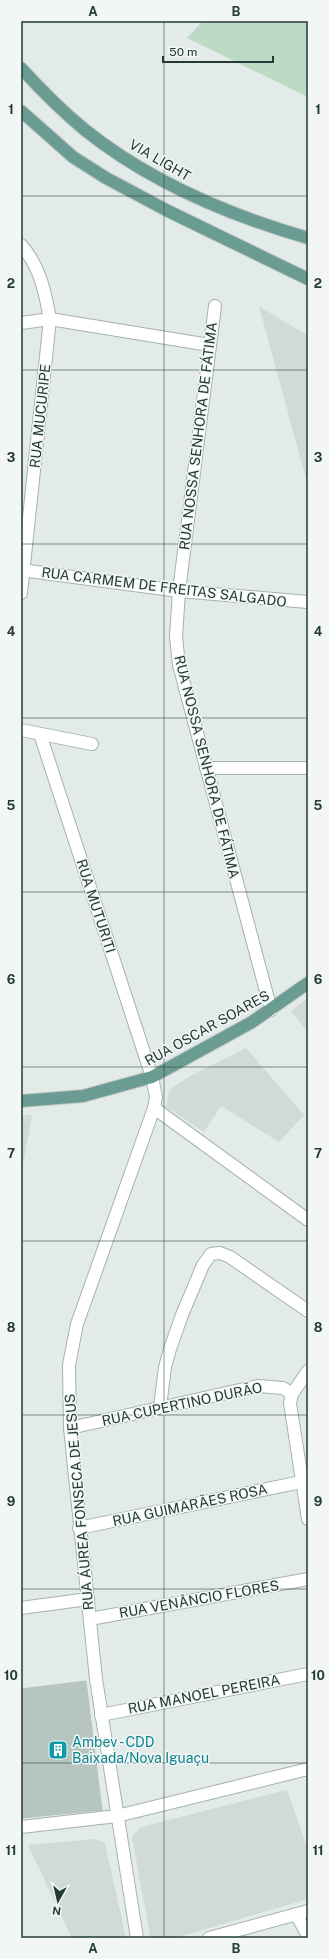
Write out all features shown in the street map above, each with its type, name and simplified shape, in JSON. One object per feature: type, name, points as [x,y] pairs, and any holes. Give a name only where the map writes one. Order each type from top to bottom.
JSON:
[{"type":"main road","name":"VIA LIGHT","points":[[21,68],[46,96],[84,129],[113,150],[147,171],[213,206],[308,238]]},
{"type":"main road","points":[[21,111],[73,157],[106,178],[168,212],[308,279]]},
{"type":"main road","name":"RUA OSCAR SOARES","points":[[21,1101],[83,1096],[152,1077],[252,1022],[308,983]]},
{"type":"street","name":"RUA MUCURIPE","points":[[21,244],[37,268],[46,294],[50,319],[21,593]]},
{"type":"street","name":"RUA NOSSA SENHORA DE FÁTIMA","points":[[215,306],[179,591],[176,637],[178,665],[271,1010]]},
{"type":"street","points":[[21,323],[50,319],[209,345]]},
{"type":"street","name":"RUA CARMEM DE FREITAS SALGADO","points":[[23,570],[179,591],[308,602]]},
{"type":"street","points":[[21,730],[92,744]]},
{"type":"street","name":"RUA MUTURITI","points":[[40,734],[152,1077]]},
{"type":"street","points":[[206,768],[308,768]]},
{"type":"street","name":"RUA ÁUREA FONSECA DE JESUS","points":[[137,1938],[101,1715],[79,1528],[70,1428],[69,1365],[77,1324],[154,1108],[156,1097],[152,1077]]},
{"type":"street","points":[[154,1108],[308,1220]]},
{"type":"street","points":[[160,1407],[165,1367],[170,1348],[185,1308],[210,1254],[220,1253],[230,1257],[308,1311]]},
{"type":"street","points":[[308,1372],[292,1394],[290,1403],[301,1482],[308,1519]]},
{"type":"street","name":"RUA CUPERTINO DURÃO","points":[[70,1428],[258,1386],[283,1388],[292,1394]]},
{"type":"street","name":"RUA GUIMARÃES ROSA","points":[[79,1528],[301,1482]]},
{"type":"street","name":"RUA VENÂNCIO FLORES","points":[[90,1619],[308,1579]]},
{"type":"street","points":[[21,1608],[88,1599]]},
{"type":"street","name":"RUA MANOEL PEREIRA","points":[[101,1715],[308,1674]]},
{"type":"street","points":[[21,1827],[117,1816],[308,1769]]},
{"type":"street","points":[[209,1938],[308,1911]]},
{"type":"street","points":[[296,1914],[308,1936]]},
{"type":"shaded area","points":[[259,306],[308,336],[308,486]]},
{"type":"shaded area","points":[[308,998],[308,1032],[291,1011]]},
{"type":"shaded area","points":[[246,1048],[304,1115],[279,1142],[221,1106],[204,1132],[166,1107],[169,1090],[190,1076]]},
{"type":"shaded area","points":[[21,1115],[32,1115],[21,1176]]},
{"type":"shaded area","points":[[287,1790],[308,1850],[308,1899],[175,1938],[153,1938],[150,1936],[132,1837],[141,1827]]},
{"type":"shaded area","points":[[95,1839],[105,1843],[126,1938],[72,1938],[28,1845]]},
{"type":"green space","points":[[203,21],[308,21],[308,97],[187,38]]},
{"type":"building","name":"Ambev - CDD Baixada/Nova Iguaçu","points":[[86,1681],[102,1810],[21,1818],[21,1689]]},
{"type":"place","name":"Ambev - CDD Baixada/Nova Iguaçu","points":[[58,1750]]}]
